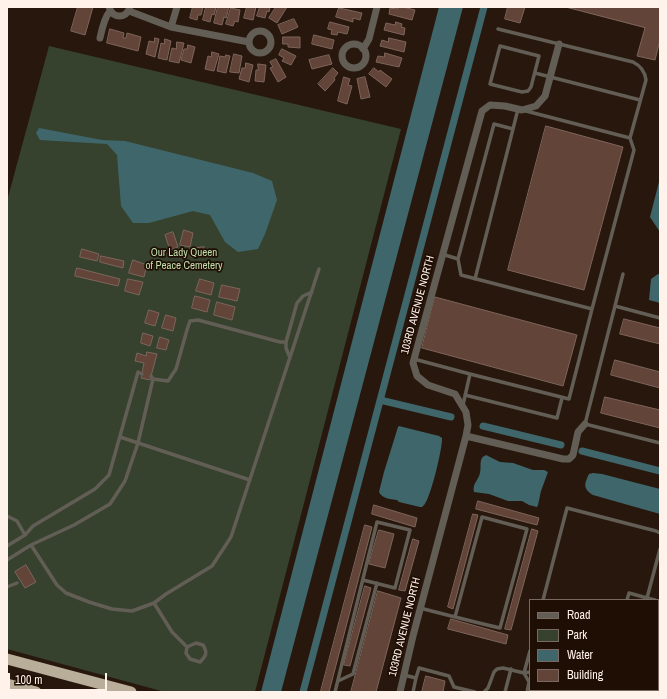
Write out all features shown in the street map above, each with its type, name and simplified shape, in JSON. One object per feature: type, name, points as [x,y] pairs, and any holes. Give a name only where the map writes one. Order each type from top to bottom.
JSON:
[{"type":"highway","points":[[7,659],[131,692]]},
{"type":"highway","points":[[7,684],[36,692]]},
{"type":"street","points":[[171,27],[177,7]]},
{"type":"street","points":[[363,49],[369,39],[377,7]]},
{"type":"street","points":[[110,9],[113,14],[120,16],[126,14],[129,9],[171,27],[249,42]]},
{"type":"street","points":[[100,38],[110,9]]},
{"type":"street","points":[[520,109],[536,106],[545,96],[559,44]]},
{"type":"street","name":"103RD AVENUE NORTH","points":[[400,692],[420,608],[468,425],[466,412],[455,394],[428,385],[417,376],[413,363],[482,111],[490,105],[520,109]]},
{"type":"street","points":[[466,436],[563,459],[569,459],[573,455],[578,432],[585,424]]},
{"type":"lane","points":[[414,359],[569,400],[634,150],[630,138],[646,80],[643,68],[633,62],[498,29]]},
{"type":"lane","points":[[500,46],[539,56],[535,73],[531,87],[526,92],[490,84],[500,46]]},
{"type":"lane","points":[[535,73],[640,100]]},
{"type":"lane","points":[[474,279],[513,129],[520,109],[630,138]]},
{"type":"lane","points":[[513,129],[494,124],[458,258],[462,275],[592,309]]},
{"type":"lane","points":[[442,254],[458,258]]},
{"type":"lane","points":[[32,545],[56,585],[66,592],[89,602],[112,609],[132,611],[154,603],[212,566],[231,537],[319,269]]},
{"type":"lane","points":[[623,274],[585,424],[660,443]]},
{"type":"lane","points":[[290,358],[286,348],[286,342],[297,303],[303,296],[312,292]]},
{"type":"lane","points":[[615,306],[660,318]]},
{"type":"lane","points":[[7,560],[32,545],[74,525],[110,504],[125,481],[138,443],[152,378],[168,381],[176,369],[186,330],[190,321],[198,320],[280,342],[286,342]]},
{"type":"lane","points":[[7,546],[25,535],[33,526],[95,489],[109,475],[138,372],[142,374]]},
{"type":"lane","points":[[463,406],[470,374]]},
{"type":"lane","points":[[465,395],[556,418],[562,398]]},
{"type":"lane","points":[[120,437],[250,480]]},
{"type":"lane","points":[[543,599],[567,508],[660,533]]},
{"type":"lane","points":[[7,516],[17,521],[25,535]]},
{"type":"lane","points":[[420,608],[455,617],[500,628],[527,529],[482,517],[455,617]]},
{"type":"lane","points":[[335,692],[377,522],[410,530],[395,588],[363,580]]},
{"type":"lane","points":[[627,599],[629,593],[651,599],[660,548]]},
{"type":"lane","points":[[7,587],[17,582]]},
{"type":"lane","points":[[338,681],[353,674],[377,583]]},
{"type":"lane","points":[[154,603],[172,632],[187,647]]},
{"type":"lane","points":[[196,643],[203,645],[206,650],[205,657],[200,662],[190,659],[186,653],[187,647],[196,643]]},
{"type":"lane","points":[[527,692],[529,682],[524,673],[529,655]]},
{"type":"lane","points":[[413,692],[419,668],[449,676],[454,687],[453,692]]},
{"type":"lane","points":[[484,692],[488,688],[494,672],[497,669],[503,668],[524,673],[529,672]]},
{"type":"lane","points":[[505,692],[511,669]]},
{"type":"lane","points":[[404,675],[416,678]]},
{"type":"lane","points":[[454,687],[474,692]]},
{"type":"green space","name":"Our Lady Queen of Peace Cemetery","points":[[49,46],[401,129],[255,692],[165,692],[7,649],[7,201]]},
{"type":"water","points":[[439,7],[463,7],[281,692],[261,692]]},
{"type":"water","points":[[39,128],[102,140],[125,141],[253,173],[272,181],[277,200],[258,249],[238,252],[225,242],[210,215],[193,211],[149,223],[133,223],[121,206],[117,155],[107,144],[40,140],[36,133]]},
{"type":"water","points":[[660,178],[660,232],[650,217]]},
{"type":"water","points":[[658,274],[660,275],[660,303],[649,300],[651,279]]},
{"type":"water","points":[[399,426],[442,438],[432,485],[426,502],[422,507],[387,498],[382,496],[379,492]]},
{"type":"water","points":[[486,455],[500,462],[513,463],[533,470],[544,470],[548,472],[537,507],[522,501],[508,501],[489,494],[474,492],[474,485],[480,473],[481,460]]},
{"type":"water","points":[[593,473],[660,489],[660,514],[593,495],[587,491],[585,486],[589,474]]},
{"type":"building","points":[[78,7],[93,7],[85,35],[71,31]]},
{"type":"building","points":[[193,7],[203,7],[201,15],[198,15],[197,20],[190,18]]},
{"type":"building","points":[[206,7],[216,7],[210,22],[203,20]]},
{"type":"building","points":[[218,7],[229,7],[222,25],[214,23]]},
{"type":"building","points":[[247,7],[256,7],[253,20],[244,18]]},
{"type":"building","points":[[260,7],[270,7],[265,18],[257,16]]},
{"type":"building","points":[[276,7],[287,7],[277,23],[269,18]]},
{"type":"building","points":[[398,7],[415,10],[412,20],[389,14],[390,8],[397,9]]},
{"type":"building","points":[[508,7],[525,7],[520,23],[505,19]]},
{"type":"building","points":[[566,7],[660,7],[660,40],[655,60],[637,56],[645,28]]},
{"type":"building","points":[[231,8],[240,10],[238,22],[235,21],[233,26],[226,24]]},
{"type":"building","points":[[339,8],[362,13],[360,20],[353,18],[353,22],[336,17]]},
{"type":"building","points":[[294,19],[298,27],[282,34],[278,25]]},
{"type":"building","points":[[330,22],[349,27],[347,34],[338,32],[337,35],[331,34],[332,30],[328,29]]},
{"type":"building","points":[[396,22],[402,24],[401,27],[405,28],[404,35],[384,30],[386,23],[395,25]]},
{"type":"building","points":[[110,29],[124,33],[123,38],[126,38],[127,33],[141,37],[138,51],[107,43]]},
{"type":"building","points":[[314,35],[334,40],[332,49],[312,44]]},
{"type":"building","points":[[283,37],[300,37],[300,48],[288,47],[288,44],[283,44]]},
{"type":"building","points":[[155,38],[159,39],[155,57],[146,54],[149,41],[154,42]]},
{"type":"building","points":[[389,38],[406,42],[404,52],[380,46],[382,40],[388,42]]},
{"type":"building","points":[[165,39],[171,41],[167,60],[158,58],[161,43],[164,44]]},
{"type":"building","points":[[177,42],[184,43],[179,63],[169,61],[172,48],[176,49]]},
{"type":"building","points":[[188,45],[195,47],[191,63],[181,60],[184,49],[187,49]]},
{"type":"building","points":[[282,49],[296,56],[291,65],[282,61],[284,58],[279,55]]},
{"type":"building","points":[[212,52],[219,54],[214,71],[205,69],[208,56],[211,57]]},
{"type":"building","points":[[385,53],[402,58],[399,67],[376,62],[378,56],[384,57]]},
{"type":"building","points":[[234,54],[242,56],[239,73],[230,72]]},
{"type":"building","points":[[226,55],[230,56],[226,73],[217,71],[220,56],[225,57]]},
{"type":"building","points":[[329,55],[332,64],[312,69],[309,60]]},
{"type":"building","points":[[276,59],[286,77],[278,82],[270,68],[273,67],[270,62]]},
{"type":"building","points":[[246,63],[253,65],[249,82],[239,79],[242,68],[245,68]]},
{"type":"building","points":[[258,64],[266,65],[264,82],[255,81]]},
{"type":"building","points":[[333,68],[338,73],[334,78],[335,80],[325,91],[318,84]]},
{"type":"building","points":[[374,68],[379,72],[380,70],[392,79],[386,87],[369,74]]},
{"type":"building","points":[[344,77],[350,79],[348,85],[352,86],[347,104],[338,101]]},
{"type":"building","points":[[365,77],[370,97],[361,99],[357,79]]},
{"type":"building","points":[[546,126],[623,147],[584,290],[508,270]]},
{"type":"building","points":[[184,230],[193,233],[190,247],[180,245]]},
{"type":"building","points":[[173,232],[178,247],[170,250],[165,235]]},
{"type":"building","points":[[204,247],[205,255],[191,257],[190,249]]},
{"type":"building","points":[[82,249],[99,254],[97,261],[80,257]]},
{"type":"building","points":[[101,256],[124,261],[123,268],[100,262]]},
{"type":"building","points":[[133,260],[147,265],[144,277],[129,273]]},
{"type":"building","points":[[77,268],[120,279],[118,286],[75,276]]},
{"type":"building","points":[[128,279],[143,282],[139,295],[125,291]]},
{"type":"building","points":[[200,279],[214,283],[211,295],[196,291]]},
{"type":"building","points":[[222,285],[240,289],[237,301],[219,297]]},
{"type":"building","points":[[195,296],[210,300],[207,312],[192,308]]},
{"type":"building","points":[[435,297],[577,335],[563,386],[422,348]]},
{"type":"building","points":[[217,302],[235,307],[232,320],[214,315]]},
{"type":"building","points":[[149,310],[159,313],[155,326],[145,323]]},
{"type":"building","points":[[166,315],[176,318],[173,331],[162,328]]},
{"type":"building","points":[[624,319],[660,328],[660,344],[620,334]]},
{"type":"building","points":[[143,333],[153,336],[150,346],[141,343]]},
{"type":"building","points":[[160,337],[169,340],[166,350],[157,348]]},
{"type":"building","points":[[147,352],[157,354],[150,380],[141,378],[144,363],[135,361],[137,353],[146,356]]},
{"type":"building","points":[[615,360],[660,372],[660,388],[611,375]]},
{"type":"building","points":[[605,397],[660,410],[660,428],[601,413]]},
{"type":"building","points":[[478,501],[539,518],[537,525],[476,509]]},
{"type":"building","points":[[374,505],[417,518],[415,527],[372,514]]},
{"type":"building","points":[[473,514],[478,515],[453,609],[448,607]]},
{"type":"building","points":[[365,525],[372,527],[329,692],[324,692],[321,691]]},
{"type":"building","points":[[532,529],[538,531],[511,630],[505,629]]},
{"type":"building","points":[[379,530],[394,534],[385,568],[369,564]]},
{"type":"building","points":[[413,539],[419,541],[405,591],[399,590]]},
{"type":"building","points":[[26,565],[36,582],[25,588],[15,572]]},
{"type":"building","points":[[365,586],[371,588],[350,666],[344,665]]},
{"type":"building","points":[[378,591],[401,598],[376,692],[351,692]]},
{"type":"building","points":[[451,619],[508,635],[506,644],[448,629]]},
{"type":"building","points":[[426,676],[445,681],[443,692],[422,692]]},
{"type":"building","points":[[545,691],[590,691],[590,692]]},
{"type":"waterway","points":[[303,692],[484,7]]},
{"type":"waterway","points":[[380,400],[451,417]]},
{"type":"waterway","points":[[483,426],[561,445]]},
{"type":"waterway","points":[[582,451],[660,471]]}]
